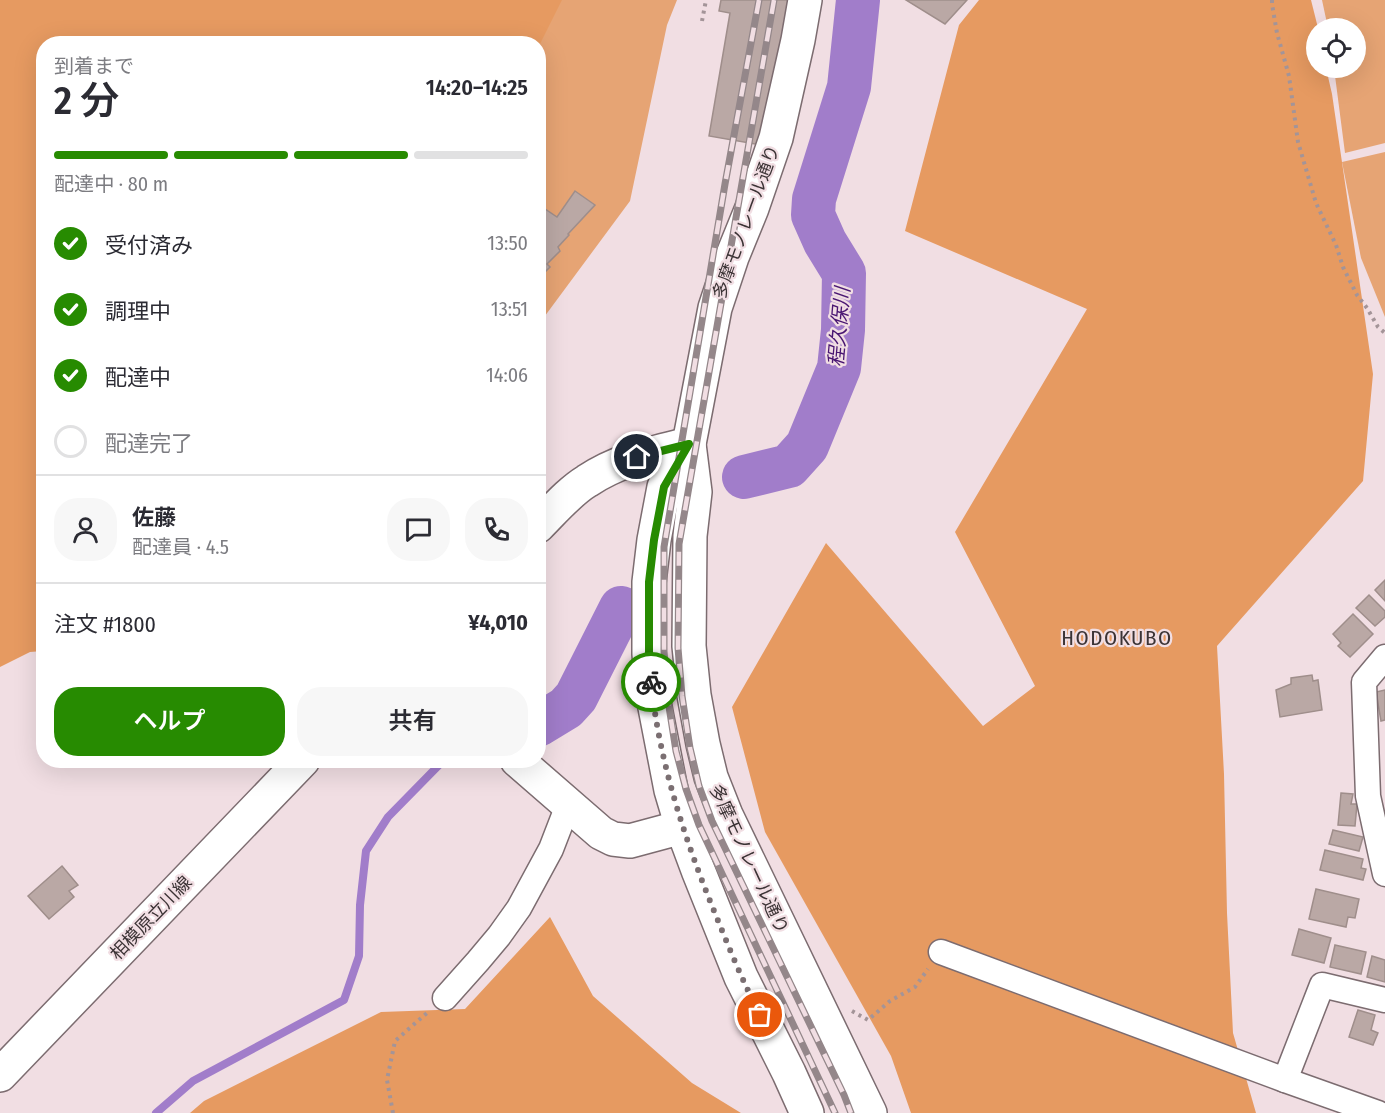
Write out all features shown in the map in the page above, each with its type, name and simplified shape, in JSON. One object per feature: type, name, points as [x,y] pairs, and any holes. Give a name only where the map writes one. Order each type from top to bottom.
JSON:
[{"type":"main road","name":"多摩モノレール通り","points":[[805,0],[776,138],[715,308],[689,444],[695,492],[690,536],[689,646],[694,695],[711,777],[726,815],[870,1113]]},
{"type":"main road","name":"多摩モノレール通り","points":[[689,444],[664,487],[654,540],[649,582],[649,654],[653,697],[671,790],[698,870],[741,977],[807,1113]]},
{"type":"main road","points":[[546,517],[585,482],[609,468],[637,457],[689,444]]},
{"type":"main road","name":"相模原立川線","points":[[0,1075],[295,768]]},
{"type":"main road","points":[[526,768],[601,833],[613,839],[630,841],[682,826]]},
{"type":"street","points":[[1385,657],[1364,682],[1368,796],[1385,874]]},
{"type":"street","points":[[445,998],[485,953],[519,908],[551,849],[568,805]]},
{"type":"street","points":[[941,952],[1378,1113]]},
{"type":"street","points":[[1285,1080],[1322,985],[1385,1000]]},
{"type":"path","points":[[702,21],[706,0]]},
{"type":"path","points":[[1272,0],[1277,33],[1289,76],[1298,142],[1316,202],[1357,296],[1378,327],[1385,333]]},
{"type":"path","points":[[868,1020],[890,1001],[915,987],[941,952]]},
{"type":"path","points":[[393,1113],[387,1080],[395,1041],[445,998]]},
{"type":"shaded area","points":[[0,0],[677,0],[667,25],[630,201],[546,315],[546,36],[36,36]]},
{"type":"shaded area","points":[[0,0],[562,0],[544,36],[36,36],[36,652],[30,652],[0,667]]},
{"type":"shaded area","points":[[979,0],[1311,0],[1316,18],[1306,18],[1306,78],[1328,78],[1332,94],[1373,374],[1363,481],[1217,646],[1233,1033],[1256,1113],[911,1113],[891,1056],[765,832],[732,707],[826,543],[983,726],[1035,686],[955,532],[1087,309],[905,231],[959,25]]},
{"type":"shaded area","points":[[1322,0],[1385,0],[1385,143],[1345,153],[1335,78],[1366,78],[1366,18],[1326,18]]},
{"type":"shaded area","points":[[1385,152],[1385,317],[1361,258],[1342,162]]},
{"type":"shaded area","points":[[550,917],[593,996],[692,1083],[741,1113],[190,1113],[204,1101],[381,1012],[465,1009]]},
{"type":"building","points":[[721,0],[798,0],[773,147],[709,136],[730,13],[719,11]]},
{"type":"building","points":[[906,0],[967,0],[945,24]]},
{"type":"building","points":[[575,191],[595,205],[558,247],[560,251],[547,264],[550,267],[546,271],[546,210],[557,217]]},
{"type":"building","points":[[1385,580],[1385,601],[1375,590]]},
{"type":"building","points":[[1369,595],[1385,611],[1385,617],[1375,626],[1356,608]]},
{"type":"building","points":[[1353,614],[1373,634],[1350,657],[1338,646],[1341,643],[1333,634]]},
{"type":"building","points":[[1312,675],[1313,681],[1318,680],[1322,710],[1280,717],[1276,690],[1291,684],[1291,678]]},
{"type":"building","points":[[1385,690],[1385,720],[1381,721],[1376,692]]},
{"type":"building","points":[[1341,793],[1353,794],[1351,804],[1357,804],[1355,826],[1338,825]]},
{"type":"building","points":[[1333,830],[1363,837],[1359,851],[1329,844]]},
{"type":"building","points":[[1325,850],[1363,859],[1361,868],[1366,869],[1363,880],[1320,870]]},
{"type":"building","points":[[62,866],[78,885],[69,891],[74,897],[49,919],[28,896]]},
{"type":"building","points":[[1316,889],[1359,899],[1355,918],[1348,917],[1346,927],[1309,919]]},
{"type":"building","points":[[1299,929],[1331,938],[1324,963],[1292,955]]},
{"type":"building","points":[[1335,945],[1366,952],[1361,974],[1330,967]]},
{"type":"building","points":[[1372,956],[1385,960],[1385,982],[1367,977]]},
{"type":"building","points":[[1358,1010],[1375,1015],[1371,1030],[1378,1033],[1373,1045],[1349,1037]]},
{"type":"waterway","name":"程久保川","points":[[744,477],[789,466],[807,446],[839,368],[843,330],[844,273],[825,242],[813,215],[814,199],[849,87],[858,0]]},
{"type":"waterway","name":"程久保川","points":[[546,720],[566,708],[576,697],[621,608]]},
{"type":"waterway","points":[[156,1113],[193,1081],[344,1000],[359,956],[360,905],[366,851],[388,817],[436,768]]},
{"type":"railway","points":[[759,0],[725,184],[664,547],[664,651],[667,694],[676,751],[699,825],[835,1113]]},
{"type":"railway","points":[[774,0],[679,544],[678,648],[690,748],[699,786],[712,821],[851,1113]]},
{"type":"way so far","points":[[651,682],[671,790],[682,826],[741,977],[760,1015]]},
{"type":"district","name":"HODOKUBO","points":[[1117,638]]},
{"type":"route","points":[[637,457],[689,444],[664,487],[654,540],[649,582],[651,682]]}]
